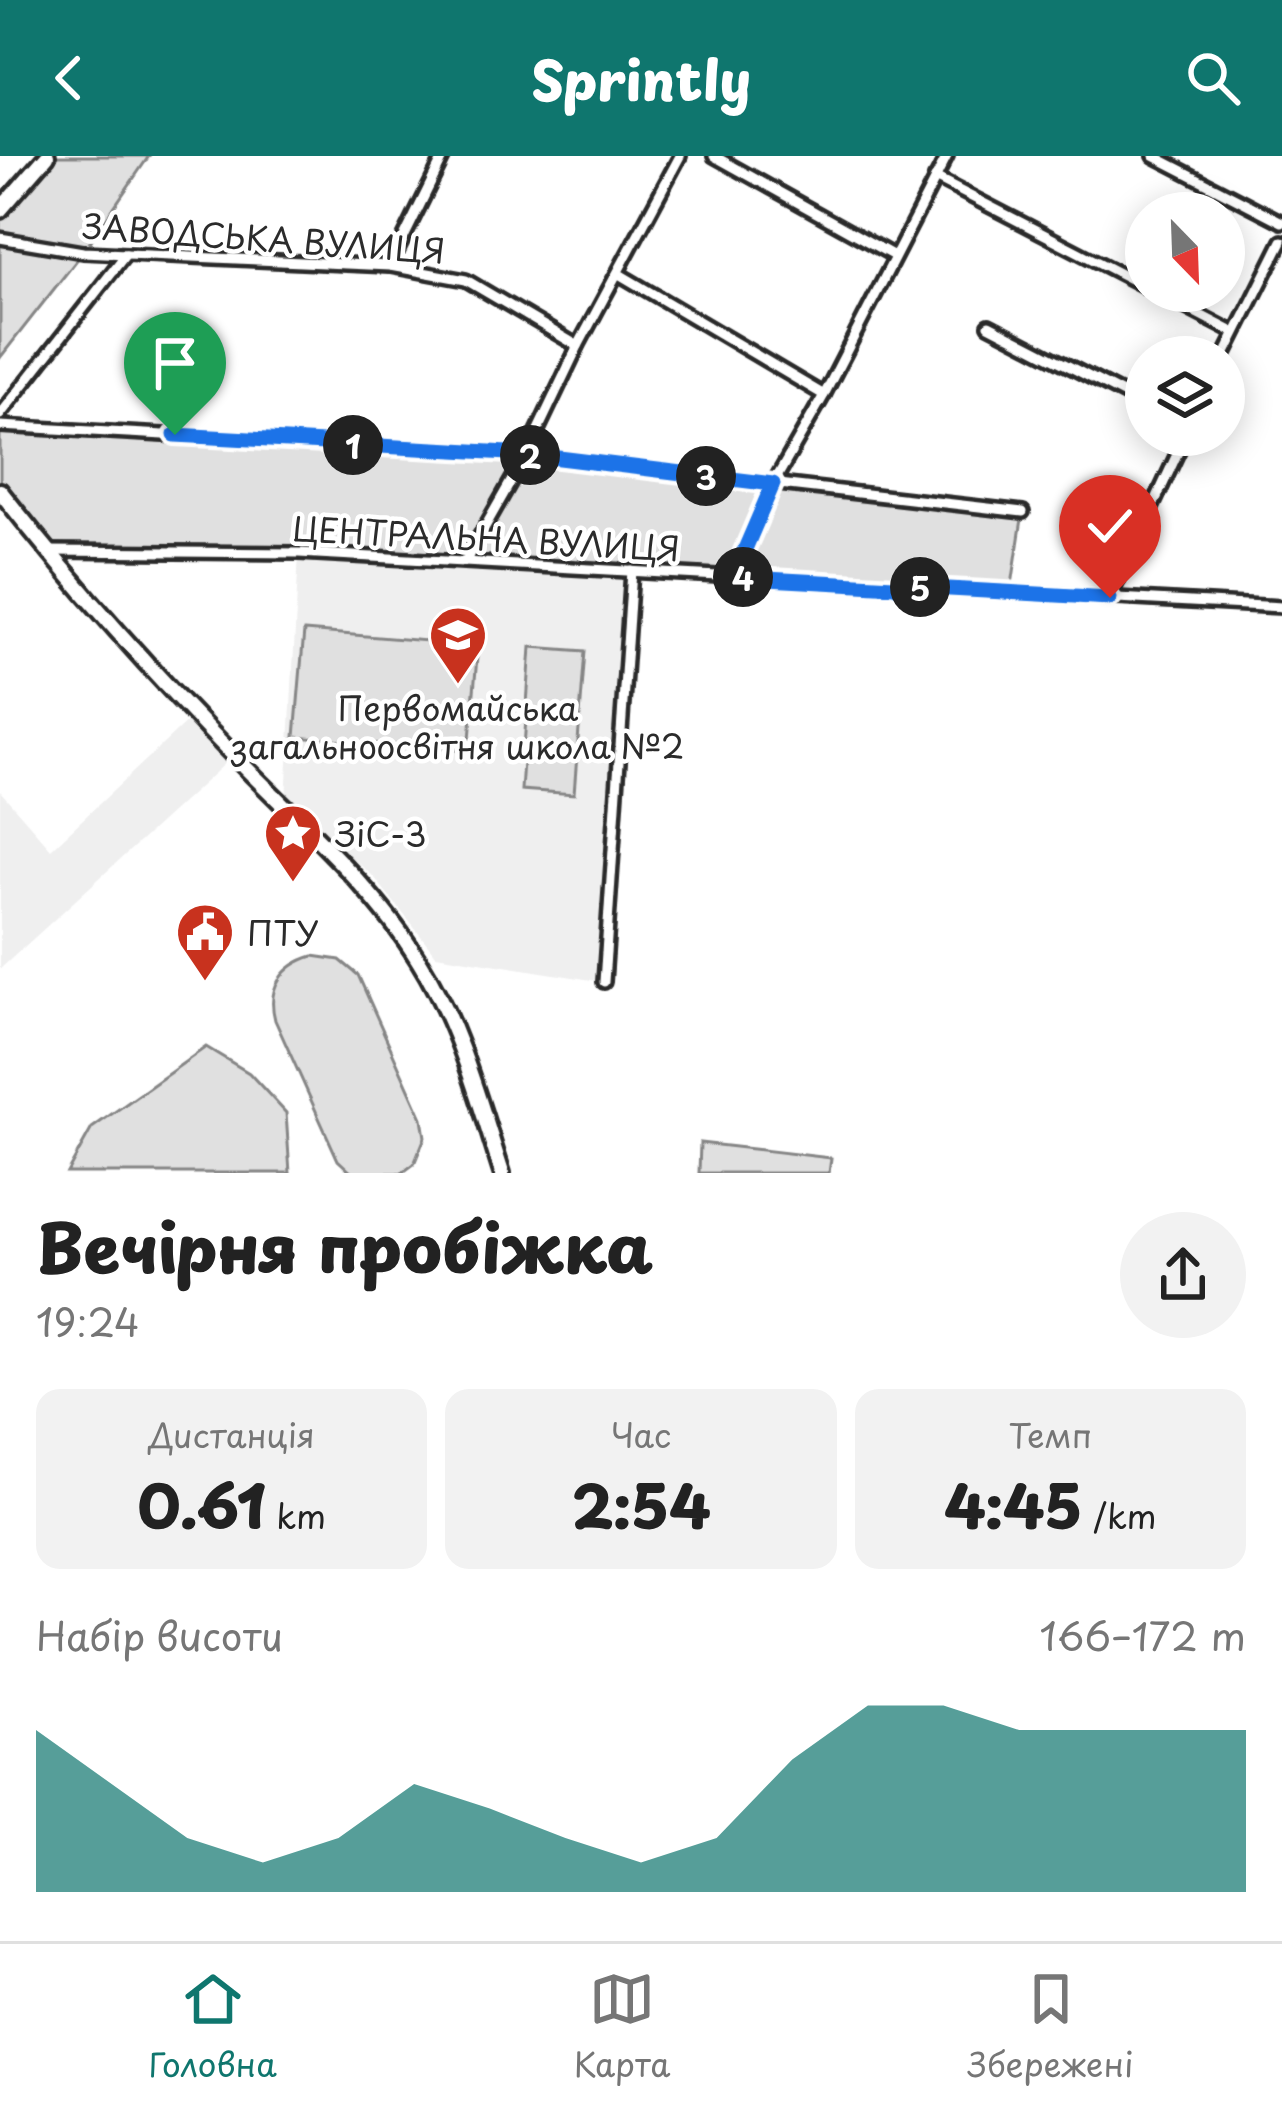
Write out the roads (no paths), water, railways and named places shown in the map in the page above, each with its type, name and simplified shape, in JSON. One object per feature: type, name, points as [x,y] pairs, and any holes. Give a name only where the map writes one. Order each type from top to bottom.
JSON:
[{"type":"street","points":[[0,210],[47,156]]},
{"type":"street","points":[[390,266],[444,156]]},
{"type":"street","points":[[465,562],[680,156]]},
{"type":"street","points":[[714,156],[894,256]]},
{"type":"street","points":[[733,577],[773,484],[947,156]]},
{"type":"street","points":[[1154,156],[1282,221]]},
{"type":"street","points":[[935,178],[1125,276]]},
{"type":"street","name":"ЗАВОДСЬКА ВУЛИЦЯ","points":[[0,238],[83,252],[390,266],[466,280],[578,346]]},
{"type":"street","points":[[1234,336],[1282,242]]},
{"type":"street","points":[[0,416],[126,254]]},
{"type":"street","points":[[619,274],[824,395]]},
{"type":"street","points":[[1194,312],[1235,333]]},
{"type":"street","points":[[989,325],[1125,395]]},
{"type":"street","points":[[0,426],[526,454],[1023,512]]},
{"type":"street","points":[[1110,598],[1176,456]]},
{"type":"street","points":[[0,491],[47,551],[241,763],[386,911],[421,963],[454,1033],[502,1173]]},
{"type":"street","name":"ЦЕНТРАЛЬНА ВУЛИЦЯ","points":[[47,551],[299,553],[1282,607]]},
{"type":"street","points":[[604,982],[632,571]]},
{"type":"place","name":"Первомайська загальноосвітня школа №2","points":[[458,686]]},
{"type":"place","name":"ЗіС-3","points":[[293,884]]},
{"type":"place","name":"ПТУ","points":[[205,983]]}]
